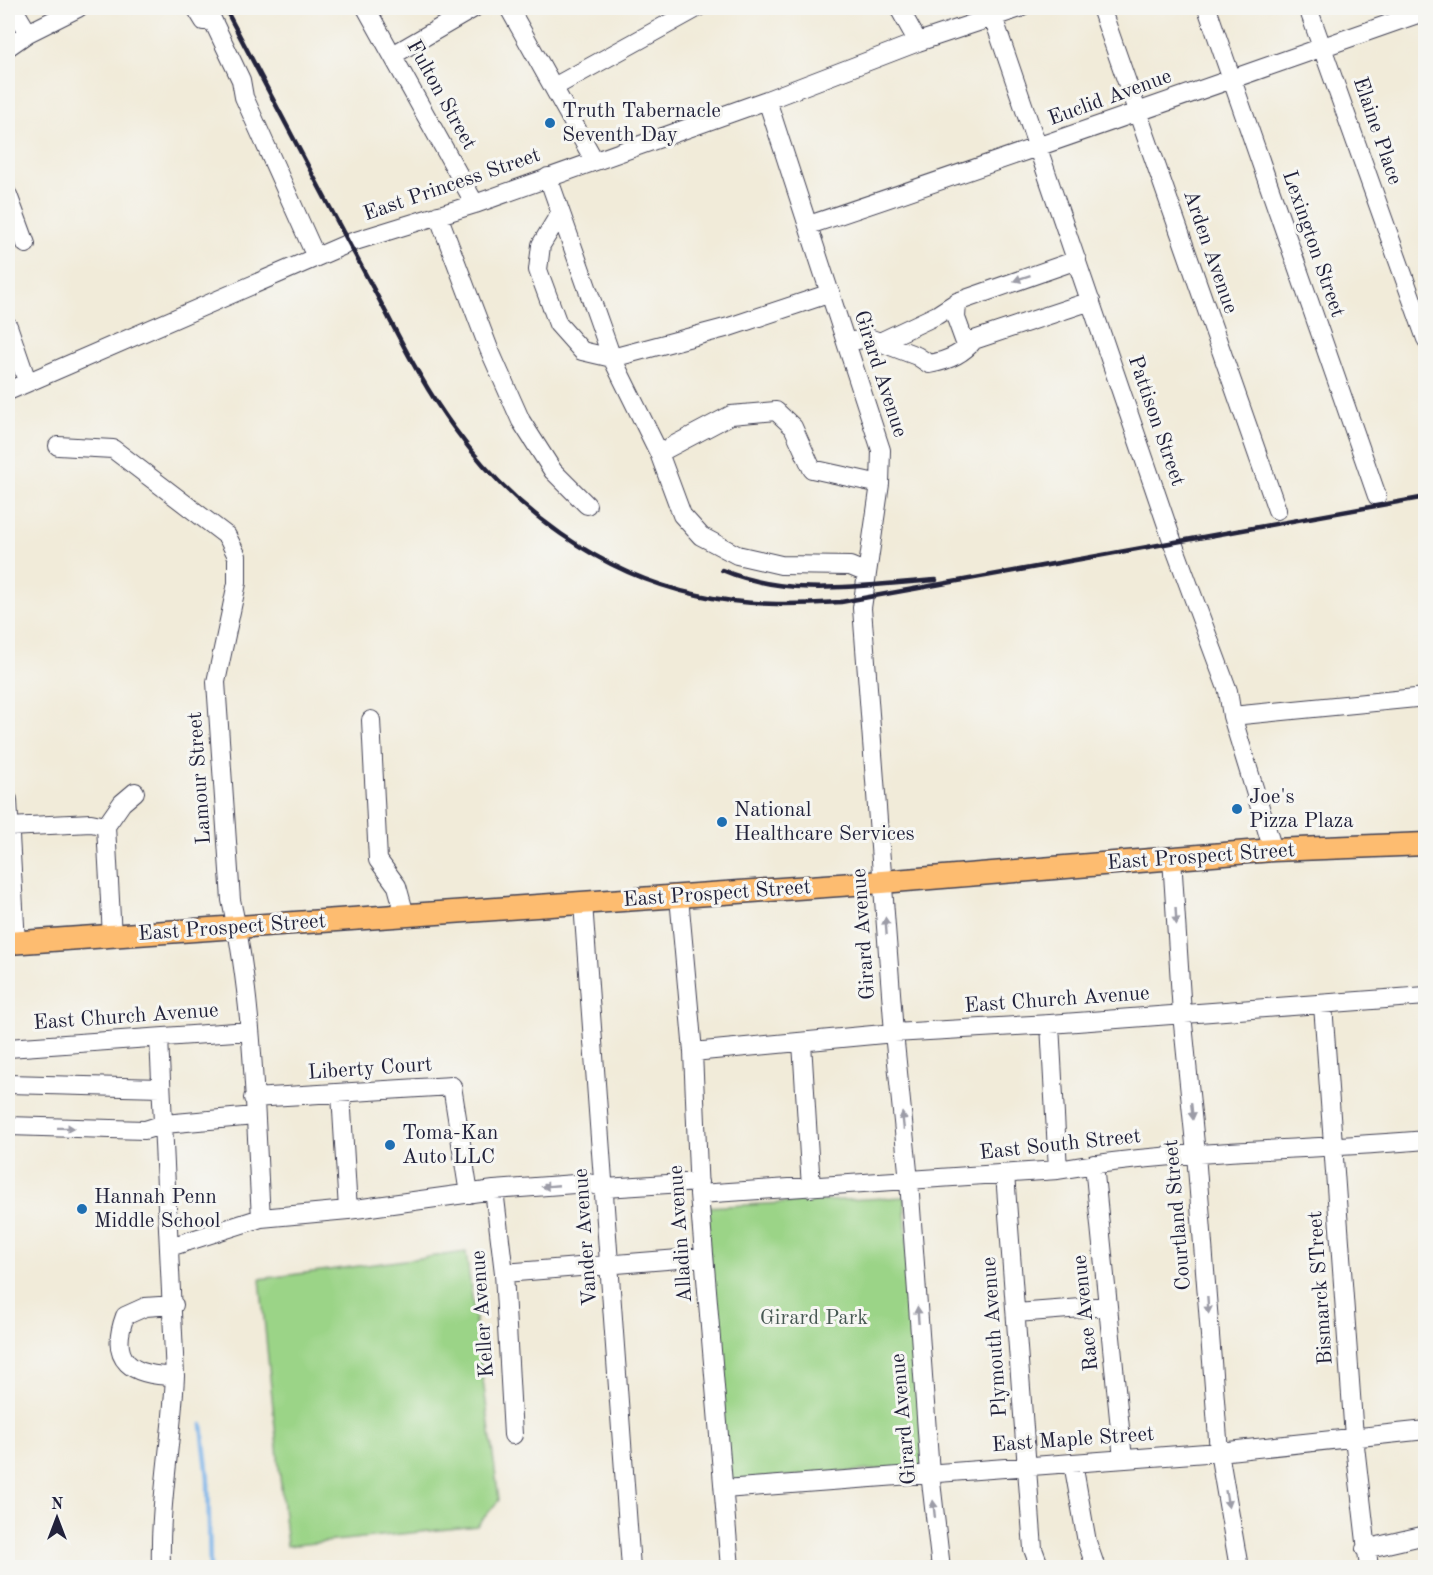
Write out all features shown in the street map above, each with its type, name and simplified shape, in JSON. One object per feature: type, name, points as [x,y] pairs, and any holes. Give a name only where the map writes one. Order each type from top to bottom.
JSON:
[{"type":"main road","name":"East Prospect Street","points":[[12,943],[679,897],[1273,850],[1425,844]]},
{"type":"street","points":[[13,8],[28,33]]},
{"type":"street","points":[[8,47],[28,33],[78,8]]},
{"type":"street","points":[[196,8],[204,21],[212,19],[241,80],[244,97],[316,257]]},
{"type":"street","name":"Fulton Street","points":[[366,8],[475,204]]},
{"type":"street","points":[[393,55],[474,8]]},
{"type":"street","points":[[509,8],[594,160]]},
{"type":"street","points":[[554,87],[697,8]]},
{"type":"street","points":[[899,8],[918,42]]},
{"type":"street","name":"East Princess Street","points":[[8,392],[27,381],[349,243],[475,204],[767,100],[992,12],[1020,8]]},
{"type":"street","name":"Arden Avenue","points":[[1101,8],[1277,510]]},
{"type":"street","name":"Lexington Street","points":[[1207,8],[1377,496]]},
{"type":"street","name":"Elaine Place","points":[[1308,8],[1324,46],[1425,339]]},
{"type":"street","name":"Euclid Avenue","points":[[808,225],[1040,148],[1231,78],[1425,11]]},
{"type":"street","name":"Pattison Street","points":[[992,12],[1173,543],[1228,691],[1232,716],[1273,850]]},
{"type":"street","name":"Girard Avenue","points":[[767,100],[881,450],[880,484],[862,608],[894,1033],[909,1181],[930,1473],[941,1568]]},
{"type":"street","points":[[548,177],[559,215],[612,358],[659,453],[682,515],[701,536],[737,555],[781,566],[850,566],[867,573]]},
{"type":"street","points":[[8,195],[26,244]]},
{"type":"street","points":[[438,215],[489,349],[521,421],[553,471],[586,505]]},
{"type":"street","points":[[559,215],[541,245],[538,270],[558,324],[582,351],[612,358],[729,327],[831,293]]},
{"type":"street","points":[[882,341],[937,315],[957,302],[1077,260]]},
{"type":"street","points":[[957,302],[956,318],[964,340],[974,340],[1091,301]]},
{"type":"street","points":[[8,326],[27,381]]},
{"type":"street","points":[[847,342],[869,338],[882,341],[930,363],[967,350],[974,340]]},
{"type":"street","points":[[659,453],[731,415],[776,411],[793,427],[812,469],[880,484]]},
{"type":"street","name":"Lamour Street","points":[[58,446],[113,449],[227,536],[237,556],[237,583],[233,611],[216,682],[231,900],[237,928],[249,1031],[261,1218]]},
{"type":"street","points":[[1232,716],[1425,697]]},
{"type":"street","points":[[371,720],[378,860],[396,886],[405,915]]},
{"type":"street","points":[[112,937],[106,826],[122,803],[135,792]]},
{"type":"street","points":[[8,800],[12,943]]},
{"type":"street","points":[[9,827],[91,824],[106,826]]},
{"type":"street","name":"Courtland Street","points":[[1172,858],[1182,1014],[1197,1154],[1219,1452],[1239,1568]]},
{"type":"street","name":"Alladin Avenue","points":[[679,897],[693,1052],[704,1257],[730,1568]]},
{"type":"street","name":"Vander Avenue","points":[[583,903],[611,1263],[631,1568]]},
{"type":"street","name":"East Church Avenue","points":[[693,1052],[894,1033],[1323,1005],[1425,996]]},
{"type":"street","name":"Bismarck STreet","points":[[1323,1005],[1354,1437],[1365,1549],[1369,1568]]},
{"type":"street","points":[[1050,1024],[1058,1170]]},
{"type":"street","name":"East Church Avenue","points":[[8,1048],[249,1031]]},
{"type":"street","points":[[159,1038],[174,1305],[175,1376],[173,1421],[160,1530],[161,1568]]},
{"type":"street","points":[[802,1043],[811,1188]]},
{"type":"street","points":[[8,1084],[162,1088]]},
{"type":"street","name":"Liberty Court","points":[[8,1126],[145,1130],[164,1124],[254,1107],[341,1095],[452,1086],[469,1194]]},
{"type":"street","points":[[341,1095],[348,1210]]},
{"type":"street","name":"East South Street","points":[[170,1247],[261,1218],[348,1210],[494,1190],[588,1183],[605,1188],[811,1188],[1058,1170],[1094,1164],[1197,1154],[1333,1149],[1425,1140]]},
{"type":"street","name":"Race Avenue","points":[[1094,1164],[1123,1459]]},
{"type":"street","name":"Plymouth Avenue","points":[[1005,1174],[1033,1549],[1040,1568]]},
{"type":"street","name":"Keller Avenue","points":[[494,1190],[504,1273],[513,1435]]},
{"type":"street","points":[[504,1273],[704,1257]]},
{"type":"street","points":[[174,1305],[145,1307],[125,1316],[119,1333],[120,1352],[129,1368],[150,1376],[175,1376]]},
{"type":"street","points":[[1016,1313],[1108,1306]]},
{"type":"street","name":"East Maple Street","points":[[724,1489],[1219,1452],[1425,1430]]},
{"type":"street","points":[[1073,1463],[1087,1542],[1096,1568]]},
{"type":"street","points":[[1365,1549],[1425,1535]]},
{"type":"green space","name":"Girard Park","points":[[904,1197],[924,1466],[727,1481],[705,1207]]},
{"type":"green space","points":[[466,1252],[499,1500],[477,1526],[287,1546],[260,1279]]},
{"type":"waterway","points":[[202,1425],[208,1478],[210,1568]]},
{"type":"railway","points":[[225,8],[407,353],[441,410],[477,458],[531,511],[561,534],[627,571],[662,585],[716,599],[787,604],[841,602],[1426,497]]},
{"type":"railway","points":[[722,570],[748,579],[801,587],[855,587],[936,580]]},
{"type":"place","name":"Truth Tabernacle Seventh Day","points":[[550,123]]},
{"type":"place","name":"Joe's Pizza Plaza","points":[[1237,809]]},
{"type":"place","name":"National Healthcare Services","points":[[722,822]]},
{"type":"place","name":"Toma-Kan Auto LLC","points":[[390,1145]]},
{"type":"place","name":"Hannah Penn Middle School","points":[[82,1209]]}]
